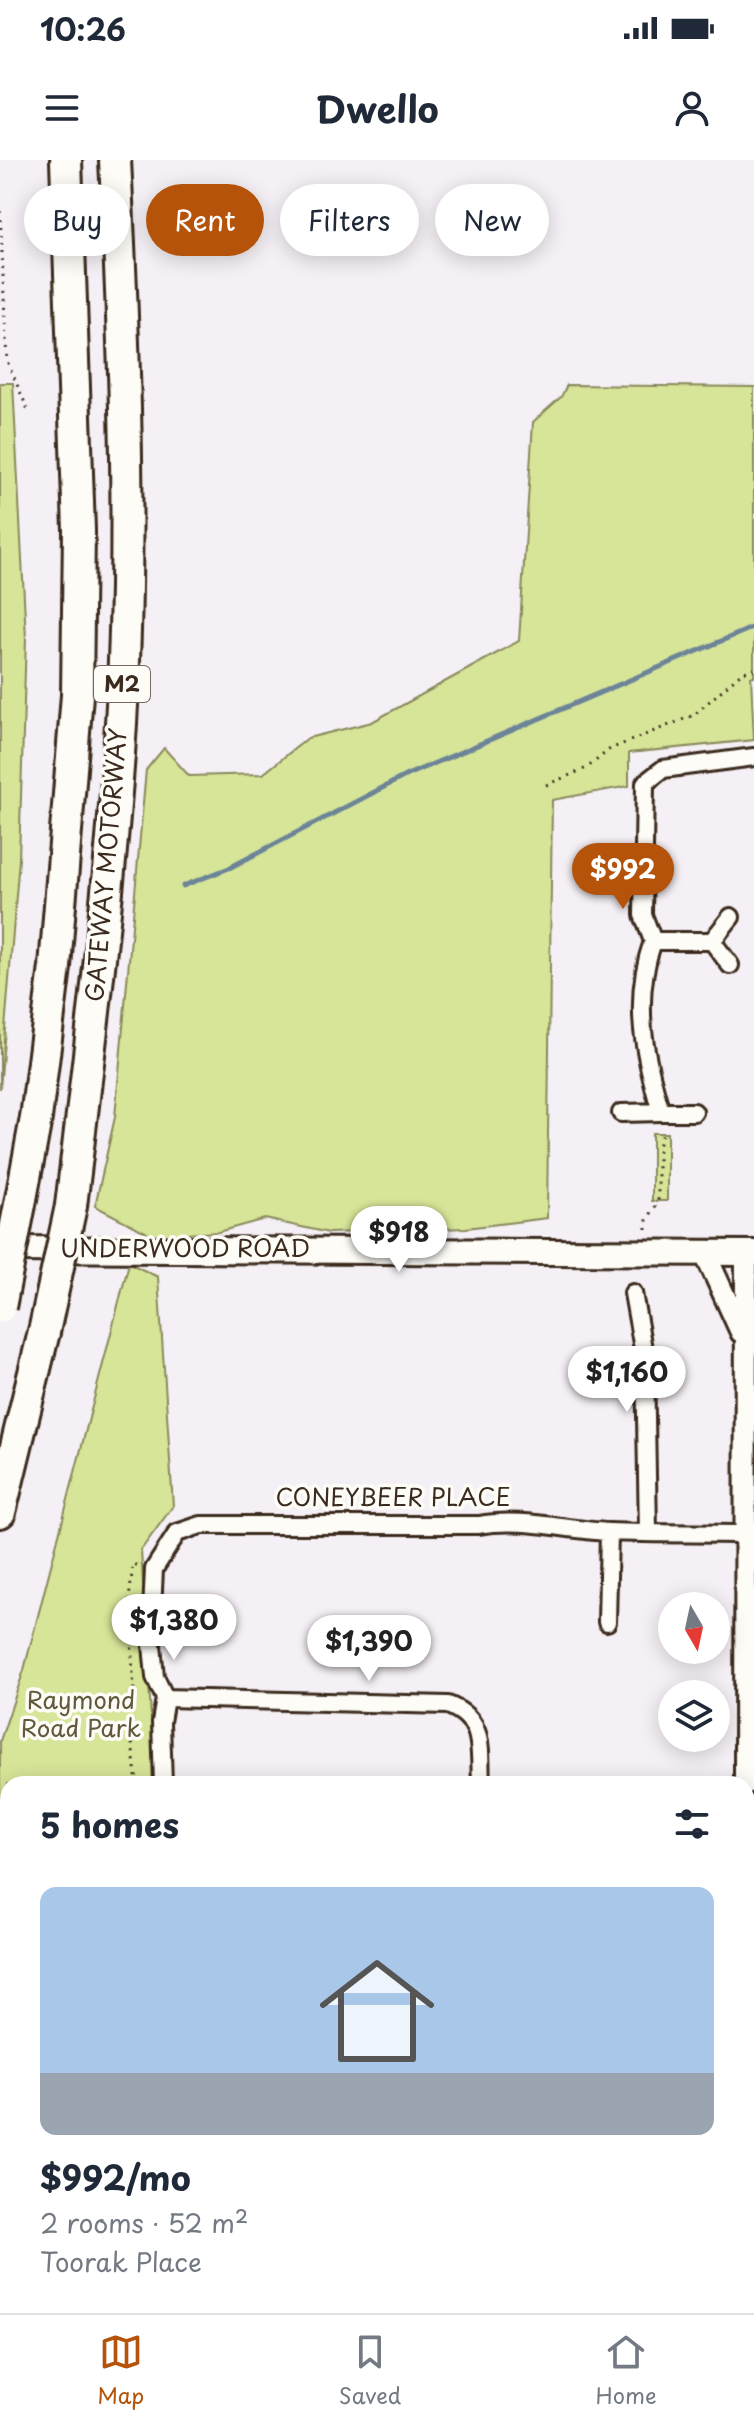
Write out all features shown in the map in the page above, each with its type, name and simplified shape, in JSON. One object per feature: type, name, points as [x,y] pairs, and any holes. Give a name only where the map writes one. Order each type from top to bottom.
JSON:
[{"type":"highway","name":"GATEWAY MOTORWAY","points":[[0,1307],[36,1118],[55,967],[77,695],[79,530],[66,160]]},
{"type":"highway","name":"GATEWAY MOTORWAY","points":[[0,1512],[71,1206],[102,953],[119,752],[125,590],[126,391],[115,160]]},
{"type":"main road","name":"UNDERWOOD ROAD","points":[[0,1249],[750,1253]]},
{"type":"street","points":[[661,1112],[643,1051],[644,968],[653,941],[643,915],[645,783],[663,769],[754,757]]},
{"type":"street","points":[[712,941],[731,917]]},
{"type":"street","points":[[653,941],[712,941]]},
{"type":"street","points":[[712,941],[730,965]]},
{"type":"street","points":[[621,1113],[694,1112]]},
{"type":"street","points":[[705,1253],[744,1339]]},
{"type":"street","points":[[745,1776],[750,1534],[744,1339],[750,1253]]},
{"type":"street","points":[[633,1293],[645,1360],[648,1533]]},
{"type":"street","name":"CONEYBEER PLACE","points":[[154,1569],[177,1533],[201,1525],[479,1525],[516,1520],[533,1526],[609,1532],[750,1534]]},
{"type":"street","points":[[607,1622],[609,1532]]},
{"type":"street","points":[[154,1569],[151,1634],[155,1677],[165,1698],[161,1722],[163,1776]]},
{"type":"street","points":[[165,1698],[448,1705],[466,1711],[474,1723],[480,1776]]},
{"type":"path","points":[[0,211],[7,361],[28,410]]},
{"type":"path","points":[[546,785],[587,768],[610,749],[694,715],[741,673],[754,669]]},
{"type":"path","points":[[646,1229],[646,1222],[658,1202],[661,1112]]},
{"type":"path","points":[[136,1776],[131,1734],[134,1693],[129,1600],[133,1564],[154,1569]]},
{"type":"green space","points":[[0,383],[13,383],[26,638],[19,859],[0,1089]]},
{"type":"green space","points":[[567,385],[754,387],[754,676],[751,677],[754,740],[629,753],[629,786],[552,800],[547,1218],[466,1228],[329,1233],[265,1219],[218,1232],[153,1236],[95,1206],[115,1117],[146,770],[164,748],[189,776],[263,774],[308,738],[372,722],[519,641],[533,422],[561,397]]},
{"type":"green space","points":[[652,1133],[667,1133],[667,1201],[652,1201]]},
{"type":"green space","name":"Raymond Road Park","points":[[129,1263],[158,1277],[173,1506],[141,1550],[155,1776],[0,1776],[0,1741],[24,1670]]},
{"type":"waterway","points":[[183,886],[229,868],[407,775],[754,627]]}]
